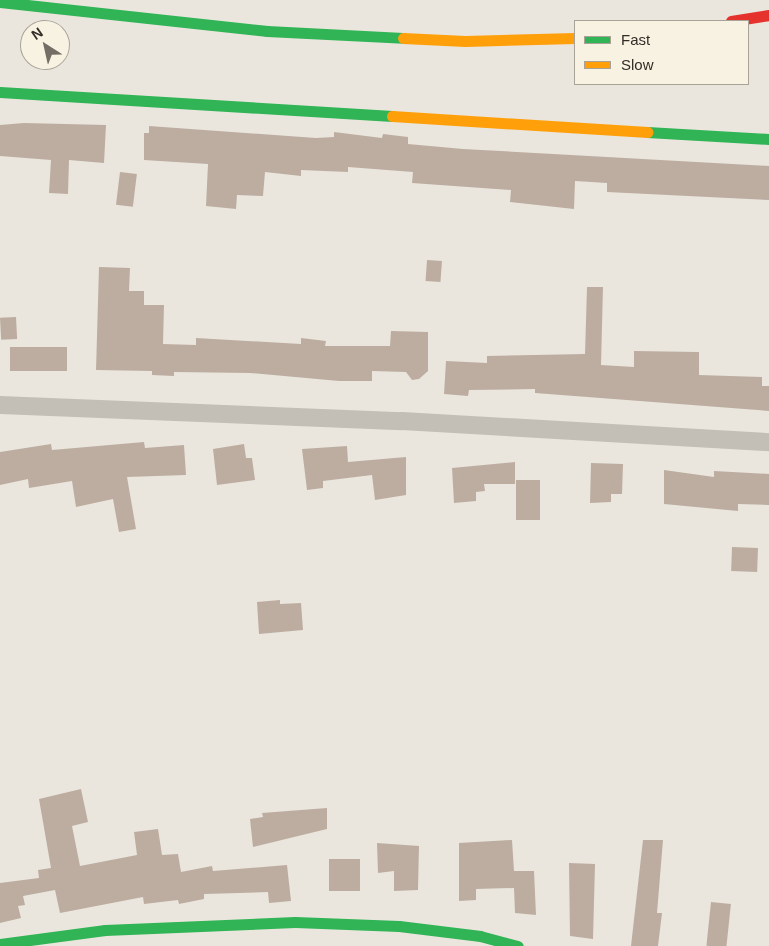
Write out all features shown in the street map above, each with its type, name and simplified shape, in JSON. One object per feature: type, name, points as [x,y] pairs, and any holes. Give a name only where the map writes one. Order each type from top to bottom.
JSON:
[{"type":"street","points":[[0,2],[356,36],[465,41],[574,38]]},
{"type":"street","points":[[737,20],[769,15]]},
{"type":"street","points":[[0,92],[769,139]]},
{"type":"street","points":[[0,405],[392,421],[769,442]]},
{"type":"street","points":[[0,944],[105,930],[295,922],[399,926],[480,936],[518,946]]},
{"type":"building","points":[[24,123],[106,125],[104,163],[69,160],[68,194],[49,193],[51,160],[0,156],[0,125]]},
{"type":"building","points":[[149,126],[316,138],[334,137],[334,132],[382,138],[383,134],[408,137],[408,144],[463,149],[769,166],[769,200],[607,192],[607,183],[575,181],[574,209],[510,202],[511,190],[412,183],[413,172],[348,167],[348,172],[301,170],[301,176],[265,172],[263,196],[237,195],[236,209],[206,206],[208,164],[144,160],[144,133],[149,133]]},
{"type":"building","points":[[120,172],[137,174],[133,207],[116,205]]},
{"type":"building","points":[[427,260],[442,261],[440,282],[426,281]]},
{"type":"building","points":[[99,267],[130,268],[129,291],[144,291],[144,305],[164,305],[163,344],[196,345],[196,338],[301,344],[301,338],[326,341],[325,346],[390,346],[391,331],[428,332],[428,371],[419,379],[412,380],[406,372],[372,371],[372,381],[339,381],[250,373],[174,372],[174,376],[152,375],[152,371],[96,370]]},
{"type":"building","points":[[587,287],[603,287],[601,365],[634,367],[634,351],[699,352],[699,375],[762,377],[762,386],[769,386],[769,411],[535,393],[535,389],[469,390],[468,396],[444,394],[446,361],[487,363],[487,356],[585,354]]},
{"type":"building","points":[[16,317],[17,339],[1,340],[0,318]]},
{"type":"building","points":[[10,347],[67,347],[67,371],[10,371]]},
{"type":"building","points":[[144,442],[145,448],[184,445],[186,475],[127,477],[136,529],[119,532],[113,499],[76,507],[72,481],[29,488],[28,479],[0,485],[0,452],[51,444],[52,450]]},
{"type":"building","points":[[244,444],[246,458],[252,458],[255,480],[217,485],[213,449]]},
{"type":"building","points":[[347,446],[348,462],[406,457],[406,495],[375,500],[372,475],[323,481],[323,488],[307,490],[302,449]]},
{"type":"building","points":[[515,462],[515,484],[484,484],[485,491],[476,492],[476,501],[454,503],[452,468]]},
{"type":"building","points":[[591,463],[623,464],[622,494],[611,494],[611,502],[590,503]]},
{"type":"building","points":[[664,470],[714,477],[714,471],[769,474],[769,505],[738,504],[738,511],[664,504]]},
{"type":"building","points":[[516,480],[540,480],[540,520],[516,520]]},
{"type":"building","points":[[732,547],[758,548],[757,572],[731,571]]},
{"type":"building","points":[[280,600],[280,604],[301,603],[303,630],[259,634],[257,602]]},
{"type":"building","points":[[81,789],[88,822],[72,826],[80,866],[137,855],[134,832],[158,829],[162,855],[178,854],[181,872],[212,866],[213,871],[287,865],[291,901],[269,903],[268,892],[204,894],[204,899],[179,904],[178,900],[144,904],[143,897],[60,913],[55,890],[23,896],[25,905],[18,906],[21,918],[0,923],[0,883],[39,878],[38,870],[51,868],[39,799]]},
{"type":"building","points":[[327,808],[327,829],[253,847],[250,819],[263,817],[262,813]]},
{"type":"building","points":[[512,840],[514,871],[534,871],[536,915],[515,913],[514,888],[476,889],[476,900],[459,901],[459,843]]},
{"type":"building","points":[[643,840],[663,840],[657,913],[662,913],[658,946],[631,946]]},
{"type":"building","points":[[377,843],[419,846],[418,890],[394,891],[394,871],[378,873]]},
{"type":"building","points":[[329,859],[360,859],[360,891],[329,891]]},
{"type":"building","points":[[569,863],[595,864],[593,939],[570,936]]},
{"type":"building","points":[[711,902],[731,904],[726,946],[706,946]]},
{"type":"traffic: fast","points":[[0,2],[267,31],[403,38]]},
{"type":"traffic: fast","points":[[0,92],[392,116]]},
{"type":"traffic: fast","points":[[647,132],[769,139]]},
{"type":"traffic: fast","points":[[0,944],[105,930],[295,922],[399,926],[480,936],[518,946]]},
{"type":"traffic: slow","points":[[403,38],[465,41],[574,38]]},
{"type":"traffic: slow","points":[[392,116],[647,132]]},
{"type":"traffic: jam","points":[[737,20],[769,15]]}]
